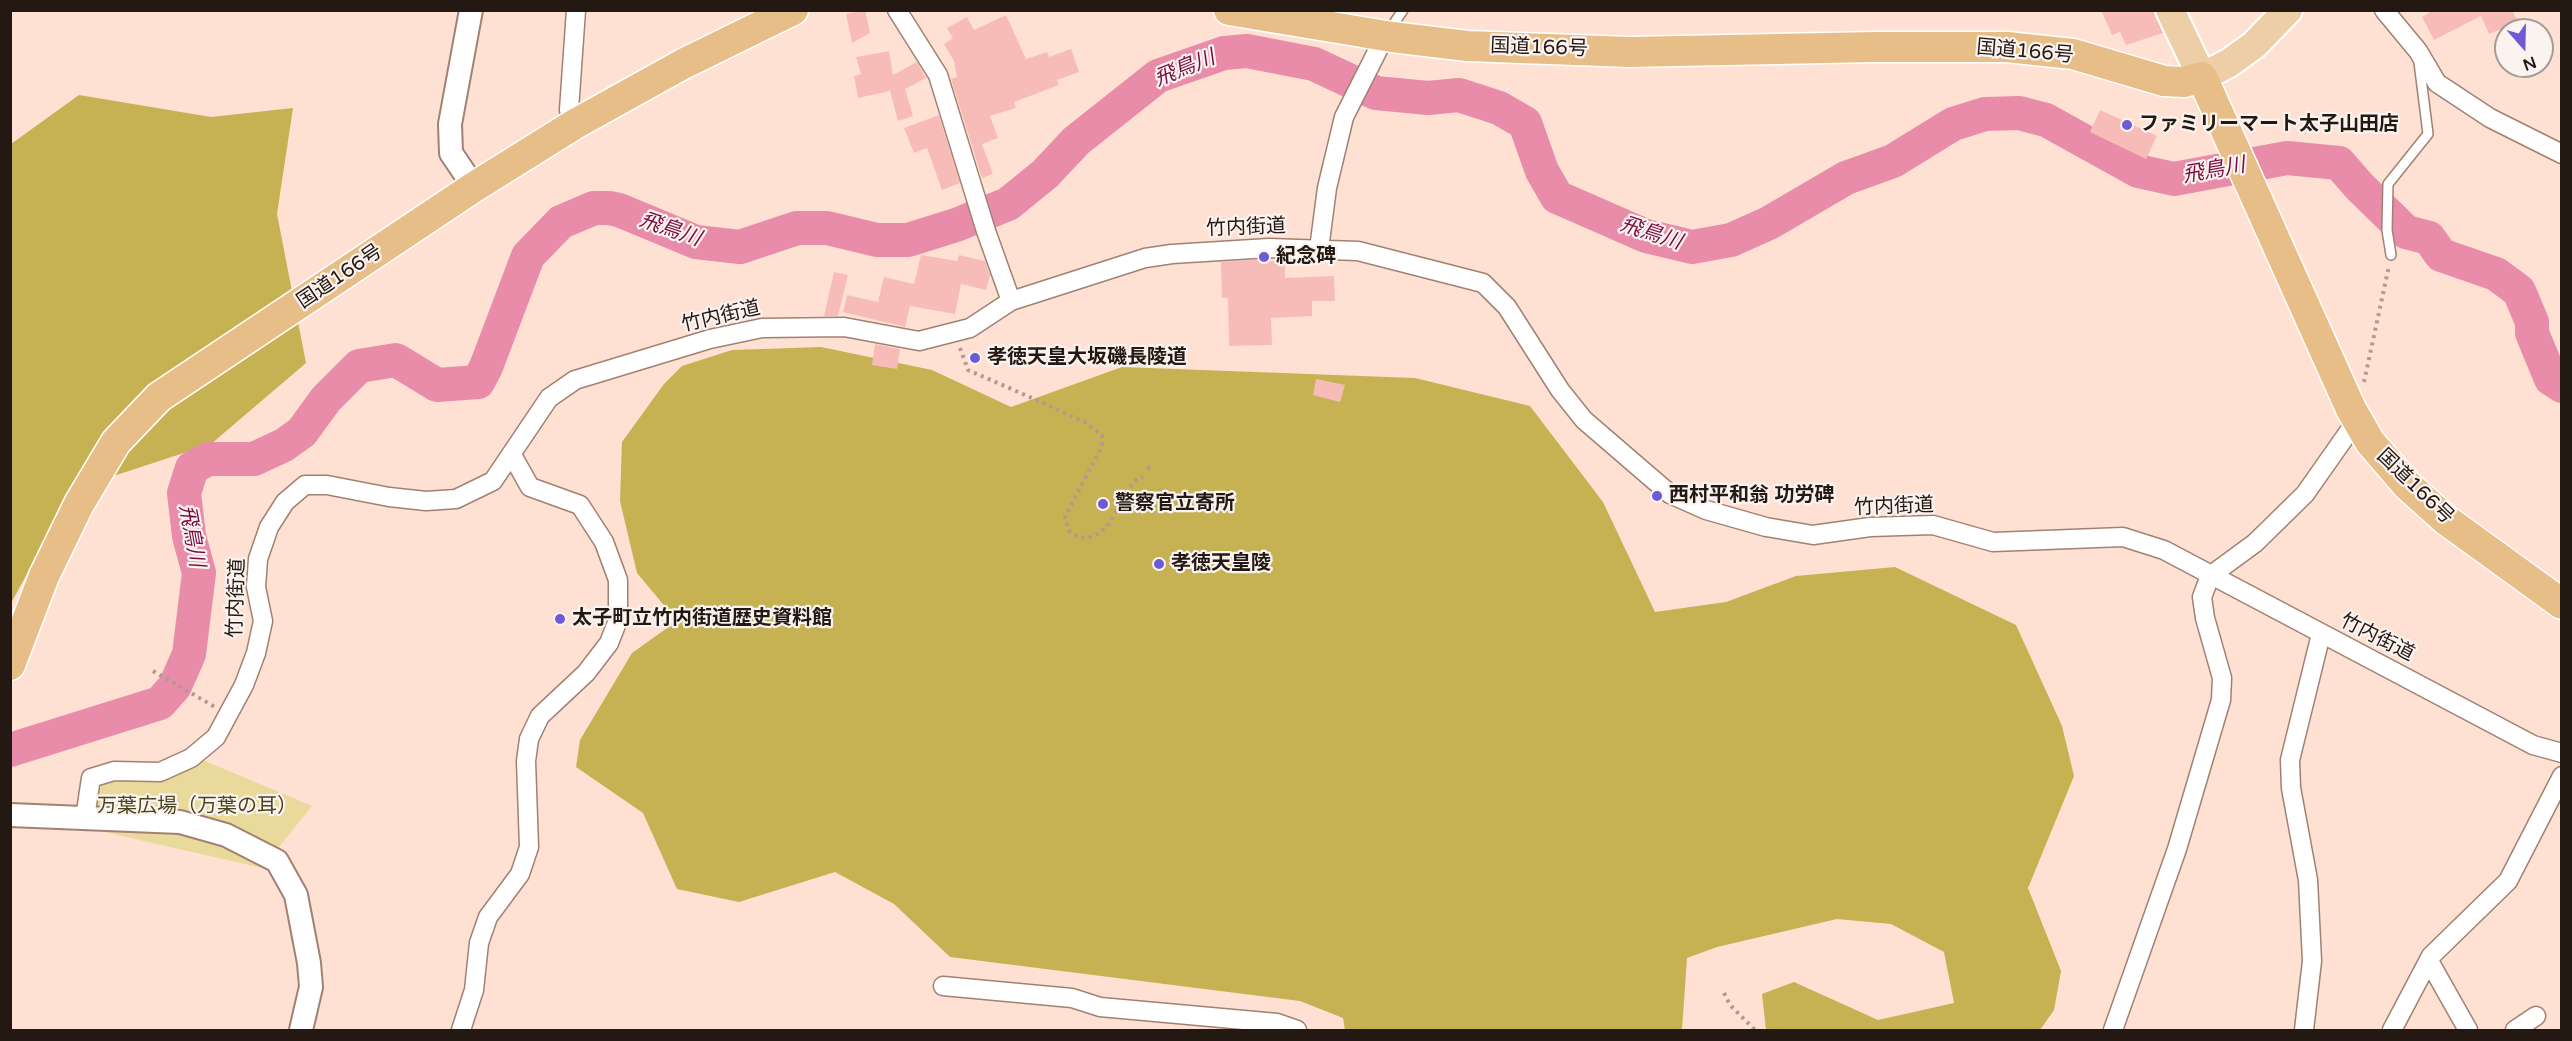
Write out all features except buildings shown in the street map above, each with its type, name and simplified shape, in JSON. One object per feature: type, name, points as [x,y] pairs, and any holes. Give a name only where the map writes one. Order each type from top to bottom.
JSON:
[{"type":"highway","name":"国道166号","points":[[10,665],[44,576],[79,504],[116,442],[159,397],[474,187],[575,124],[683,64],[793,10]]},
{"type":"highway","name":"国道166号","points":[[1229,10],[1385,36],[1467,46],[1629,52],[2007,47],[2073,54],[2164,81],[2184,82],[2202,77],[2354,414],[2370,442],[2407,485],[2438,513],[2562,603]]},
{"type":"main road","points":[[2170,10],[2202,77],[2229,63],[2254,45],[2288,10]]},
{"type":"street","points":[[471,10],[450,124],[451,153],[474,187]]},
{"type":"street","points":[[575,124],[569,110],[576,10]]},
{"type":"street","points":[[897,10],[938,75],[986,231],[1011,301]]},
{"type":"street","points":[[2384,10],[2418,51],[2436,83],[2490,118],[2562,154]]},
{"type":"street","points":[[1319,249],[1329,178],[1344,117],[1367,76],[1385,36]]},
{"type":"street","name":"竹内街道","points":[[85,818],[91,778],[114,771],[160,772],[191,758],[216,737],[244,685],[256,653],[263,621],[256,587],[258,559],[269,527],[285,502],[305,485],[327,485],[426,501],[456,499],[493,481],[549,398],[575,380],[710,339],[771,328],[844,327],[920,341],[970,328],[1011,301],[1145,258],[1172,254],[1269,248],[1358,251],[1483,283],[1507,307],[1560,390],[1584,420],[1670,494],[1706,510],[1766,527],[1813,535],[1870,527],[1934,525],[1993,542],[2123,537],[2164,550],[2210,576],[2238,587],[2321,634],[2533,745],[2562,753]]},
{"type":"street","points":[[2113,1030],[2177,849],[2221,700],[2222,678],[2205,618],[2202,597],[2210,576],[2255,543],[2305,494],[2354,414]]},
{"type":"street","points":[[461,1030],[474,990],[479,943],[488,917],[520,874],[529,848],[526,760],[529,739],[540,716],[586,673],[609,644],[618,620],[618,580],[604,542],[580,506],[531,487],[512,455]]},
{"type":"street","points":[[2304,1030],[2312,961],[2308,880],[2291,788],[2290,760],[2321,634]]},
{"type":"street","points":[[2392,1030],[2429,961],[2508,881],[2562,776]]},
{"type":"street","points":[[10,815],[180,822],[226,835],[277,861],[296,895],[309,963],[311,987],[301,1030]]},
{"type":"street","points":[[2429,961],[2468,1030]]},
{"type":"street","points":[[943,986],[1072,998],[1100,1007],[1277,1023],[1298,1030]]},
{"type":"street","points":[[2515,1030],[2536,1016]]},
{"type":"lane","points":[[1385,36],[1403,10]]},
{"type":"lane","points":[[2391,255],[2387,230],[2388,184],[2428,134],[2418,51]]},
{"type":"path","points":[[2354,414],[2367,375],[2391,255]]},
{"type":"path","points":[[955,333],[968,370],[1086,423],[1102,435],[1102,446],[1065,517],[1069,531],[1079,537],[1088,538],[1098,534],[1107,527],[1134,481],[1143,477]]},
{"type":"path","points":[[153,671],[228,714]]},
{"type":"path","points":[[1724,993],[1730,1005],[1755,1030]]},
{"type":"green space","name":"万葉広場（万葉の耳）","points":[[205,761],[312,806],[262,868],[87,828],[109,763]]},
{"type":"shaded area","points":[[79,95],[211,117],[293,108],[277,214],[306,363],[211,444],[74,489],[11,603],[11,144]]},
{"type":"shaded area","points":[[821,347],[932,370],[1011,407],[1122,367],[1415,378],[1530,406],[1603,502],[1655,612],[1726,602],[1796,576],[1895,567],[2016,625],[2062,726],[2074,776],[2028,888],[2061,971],[2054,1010],[2040,1030],[1766,1030],[1762,994],[1794,982],[1878,1020],[1954,1003],[1944,952],[1891,924],[1837,919],[1717,947],[1687,958],[1682,1030],[1345,1030],[1343,1018],[1300,1001],[950,957],[894,904],[835,872],[739,902],[677,889],[643,813],[576,767],[580,740],[632,653],[677,621],[637,573],[620,501],[622,442],[664,384],[682,366],[732,350]]},
{"type":"waterway","name":"飛鳥川","points":[[10,750],[160,703],[175,686],[189,654],[199,573],[189,536],[184,493],[192,468],[208,459],[254,459],[284,445],[302,432],[326,399],[359,366],[396,360],[437,385],[478,382],[486,367],[528,256],[561,222],[594,208],[609,208],[696,242],[740,247],[797,228],[827,228],[877,240],[908,240],[956,225],[1008,204],[1045,174],[1076,141],[1158,76],[1224,53],[1247,51],[1314,64],[1376,93],[1428,98],[1459,95],[1499,108],[1525,123],[1542,171],[1557,197],[1646,236],[1692,247],[1731,240],[1769,223],[1846,178],[1893,161],[1953,124],[1985,114],[2019,113],[2046,120],[2138,171],[2174,179],[2287,158],[2339,163],[2406,232],[2429,238],[2441,255],[2496,274],[2519,291],[2532,322],[2532,333],[2551,379],[2562,386]]},
{"type":"place","name":"ファミリーマート太子山田店","points":[[2127,125]]},
{"type":"place","name":"紀念碑","points":[[1264,257]]},
{"type":"place","name":"孝徳天皇大坂磯長陵道","points":[[975,358]]},
{"type":"place","name":"西村平和翁 功労碑","points":[[1657,496]]},
{"type":"place","name":"警察官立寄所","points":[[1103,504]]},
{"type":"place","name":"孝徳天皇陵","points":[[1159,564]]},
{"type":"place","name":"太子町立竹内街道歴史資料館","points":[[560,619]]}]
